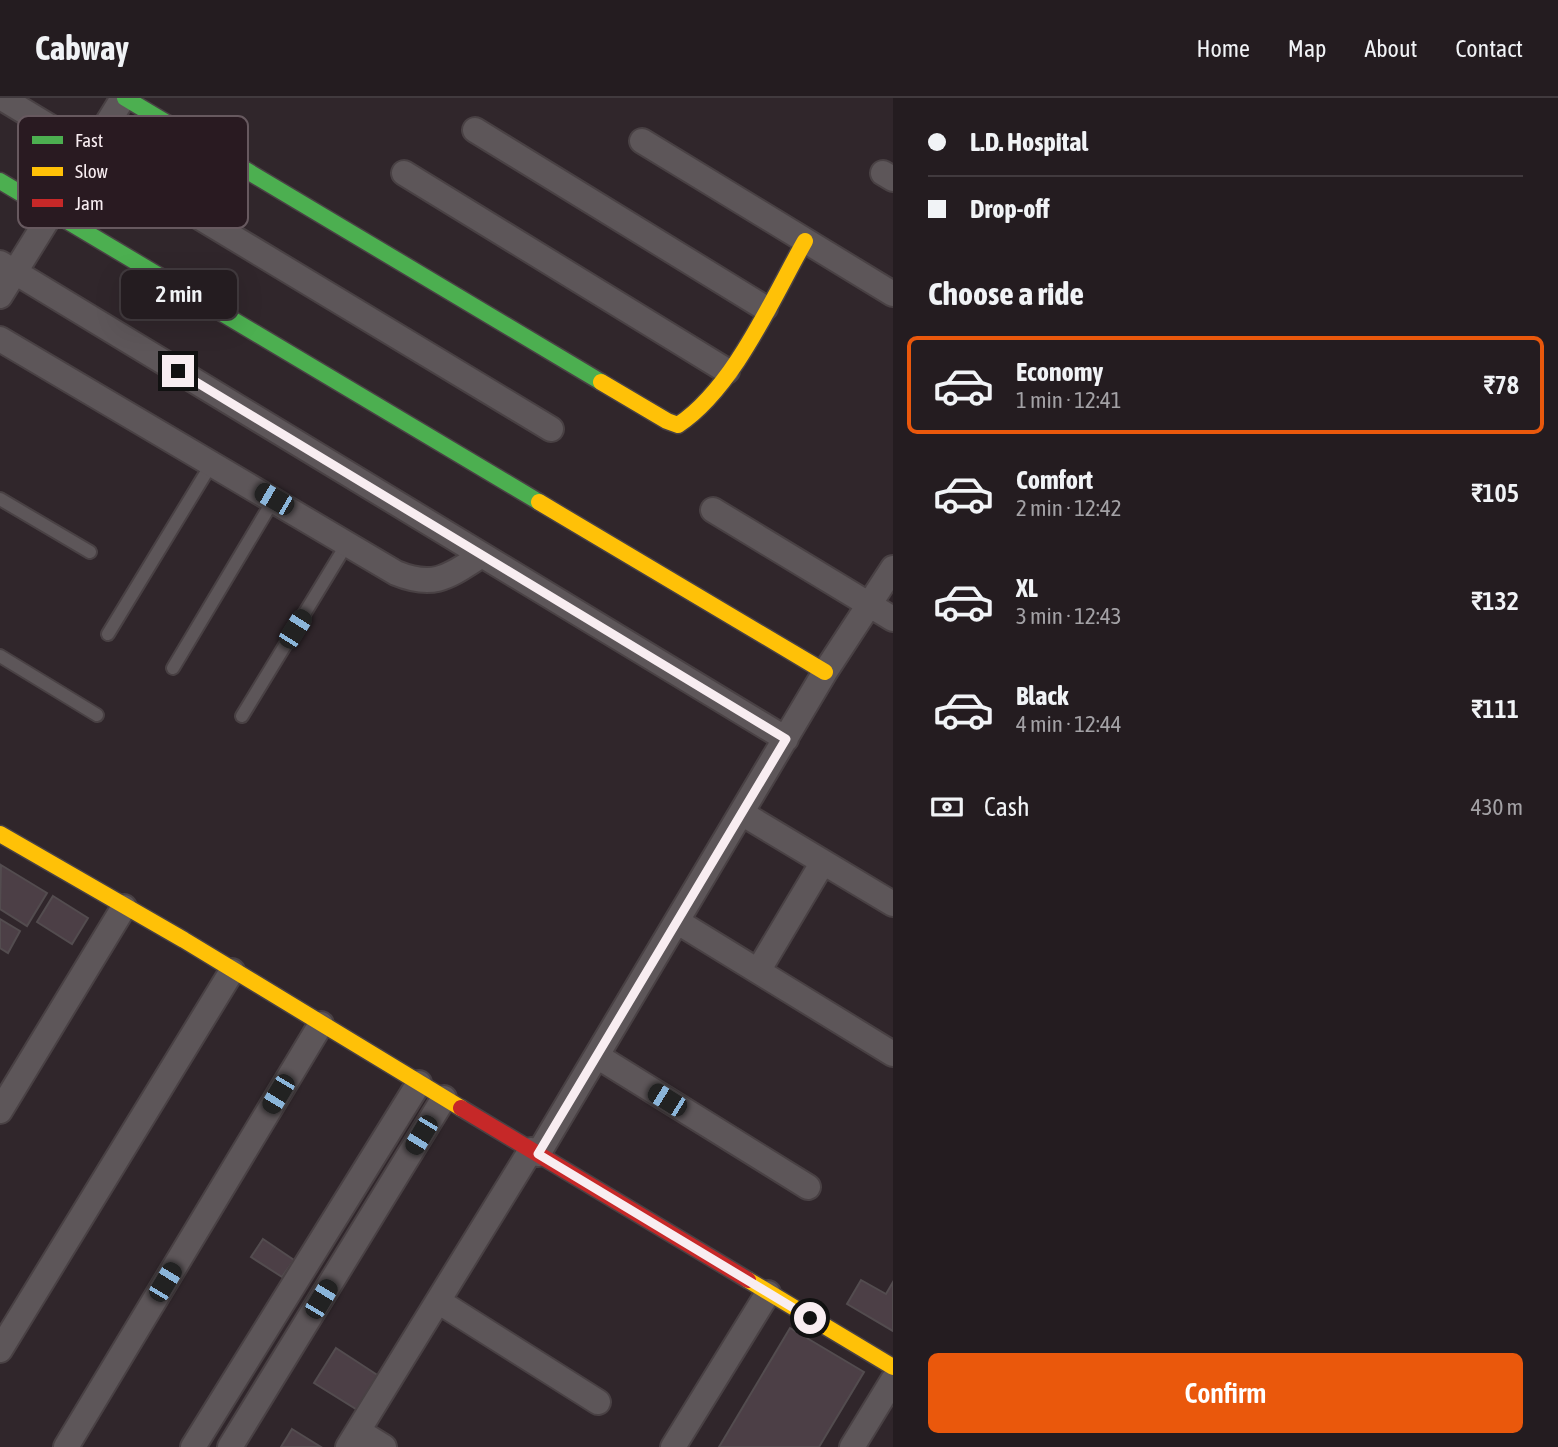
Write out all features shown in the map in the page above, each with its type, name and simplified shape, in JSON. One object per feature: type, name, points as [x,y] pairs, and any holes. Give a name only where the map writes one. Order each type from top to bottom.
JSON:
[{"type":"street","points":[[2,98],[32,116]]},
{"type":"street","points":[[112,116],[124,98],[154,116]]},
{"type":"street","points":[[475,130],[765,307]]},
{"type":"street","points":[[642,141],[893,294]]},
{"type":"street","points":[[248,172],[667,421],[678,425],[696,415],[727,371],[805,240]]},
{"type":"street","points":[[404,173],[727,371]]},
{"type":"street","points":[[0,181],[18,192]]},
{"type":"street","points":[[0,296],[7,268],[39,228]]},
{"type":"street","points":[[79,228],[825,672]]},
{"type":"street","points":[[218,228],[551,429]]},
{"type":"street","points":[[7,268],[786,739]]},
{"type":"street","points":[[0,339],[348,542],[396,573],[414,581],[443,579],[482,555]]},
{"type":"street","points":[[713,510],[893,619]]},
{"type":"street","points":[[384,1447],[353,1439],[438,1301],[597,1056],[825,672],[893,568]]},
{"type":"street","points":[[743,814],[893,904]]},
{"type":"street","points":[[2,841],[184,940],[893,1367]]},
{"type":"street","points":[[758,971],[823,862]]},
{"type":"street","points":[[0,1111],[124,907]]},
{"type":"street","points":[[678,922],[893,1054]]},
{"type":"street","points":[[0,1350],[232,971]]},
{"type":"street","points":[[66,1447],[321,1024]]},
{"type":"street","points":[[597,1056],[807,1187]]},
{"type":"street","points":[[192,1447],[419,1083]]},
{"type":"street","points":[[230,1447],[444,1098]]},
{"type":"street","points":[[673,1447],[768,1293]]},
{"type":"street","points":[[438,1301],[598,1402]]},
{"type":"street","points":[[852,1447],[893,1380]]},
{"type":"lane","points":[[108,634],[212,463]]},
{"type":"lane","points":[[0,499],[90,552]]},
{"type":"lane","points":[[173,668],[274,499]]},
{"type":"lane","points":[[242,716],[348,542]]},
{"type":"lane","points":[[0,656],[97,715]]},
{"type":"building","points":[[1,865],[47,893],[27,926],[0,909]]},
{"type":"building","points":[[53,896],[88,918],[72,944],[37,922]]},
{"type":"building","points":[[0,919],[20,931],[8,953],[0,948]]},
{"type":"building","points":[[263,1239],[294,1260],[282,1277],[251,1257]]},
{"type":"building","points":[[861,1280],[886,1294],[893,1282],[893,1331],[847,1304]]},
{"type":"building","points":[[790,1328],[864,1372],[819,1447],[719,1447]]},
{"type":"building","points":[[336,1348],[385,1380],[364,1414],[314,1383]]},
{"type":"building","points":[[292,1429],[321,1447],[281,1447]]},
{"type":"traffic: fast","points":[[125,98],[155,116]]},
{"type":"traffic: fast","points":[[248,171],[601,382]]},
{"type":"traffic: fast","points":[[0,181],[18,192]]},
{"type":"traffic: fast","points":[[79,228],[539,502]]},
{"type":"traffic: slow","points":[[601,382],[678,425],[717,389],[734,366],[805,241]]},
{"type":"traffic: slow","points":[[539,502],[825,672]]},
{"type":"traffic: slow","points":[[0,834],[184,940],[461,1108]]},
{"type":"traffic: slow","points":[[748,1280],[893,1367]]},
{"type":"traffic: jam","points":[[461,1108],[748,1280]]},
{"type":"route","points":[[178,371],[786,739],[538,1154],[810,1318]]}]
